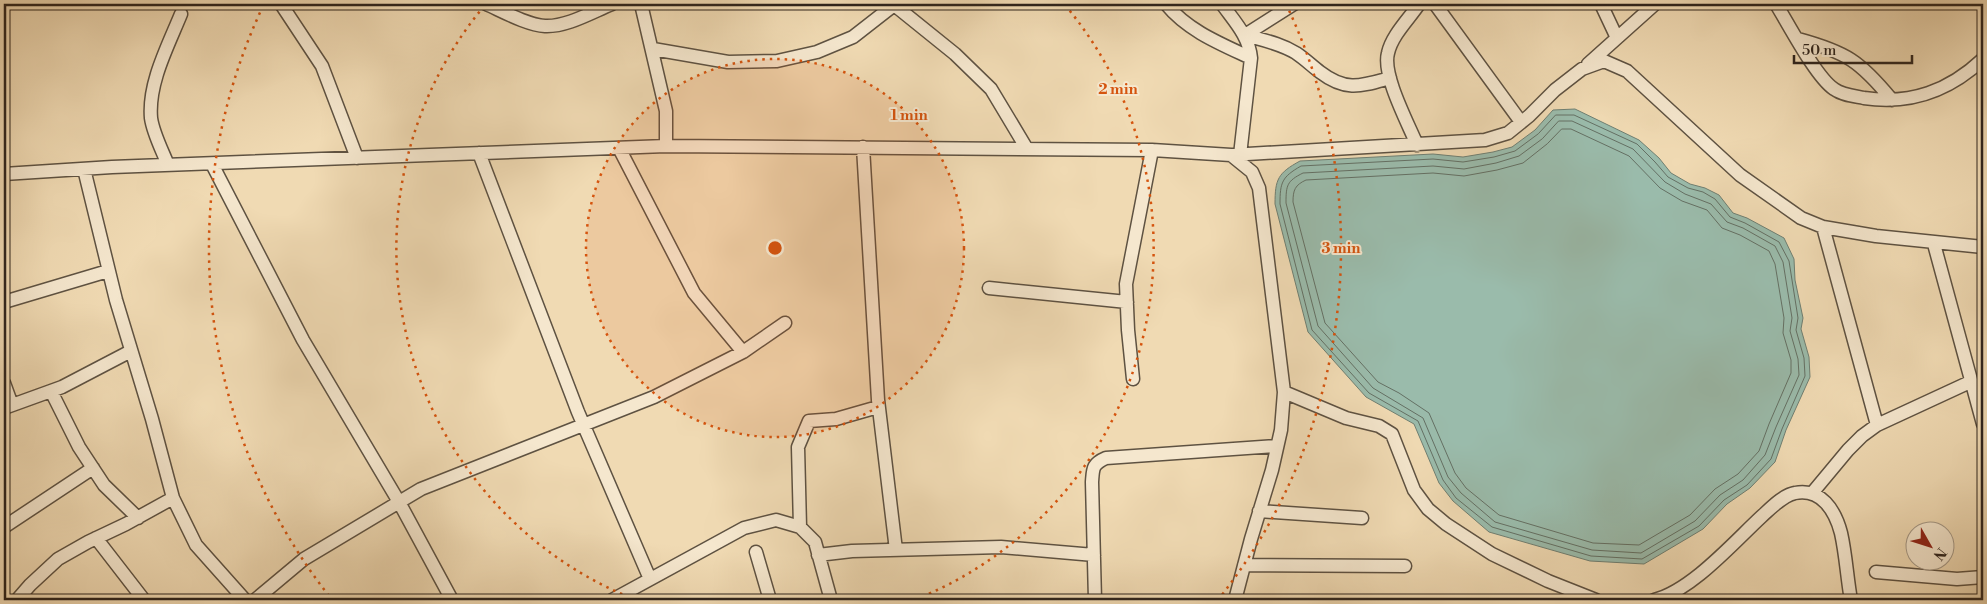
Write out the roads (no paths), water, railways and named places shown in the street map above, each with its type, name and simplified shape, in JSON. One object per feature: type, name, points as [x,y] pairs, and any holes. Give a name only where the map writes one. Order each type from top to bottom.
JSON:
[{"type":"street","points":[[281,4],[322,66],[357,158]]},
{"type":"street","points":[[486,4],[543,26],[556,25],[612,4]]},
{"type":"street","points":[[641,4],[666,111],[666,146]]},
{"type":"street","points":[[652,49],[728,62],[777,60],[816,52],[853,37],[893,4],[955,54],[991,89],[1027,149]]},
{"type":"street","points":[[1166,4],[1182,20],[1200,33],[1251,58]]},
{"type":"street","points":[[1222,4],[1245,35],[1250,48],[1251,58],[1236,155]]},
{"type":"street","points":[[1245,35],[1294,4]]},
{"type":"street","points":[[1417,145],[1386,64],[1388,52],[1394,39],[1419,4]]},
{"type":"street","points":[[1435,4],[1521,122]]},
{"type":"street","points":[[1601,4],[1617,38]]},
{"type":"street","points":[[4,174],[168,165],[666,146],[1152,150],[1236,155],[1485,140],[1508,133],[1655,4]]},
{"type":"street","points":[[1776,4],[1822,78],[1835,90],[1852,96],[1892,100],[1916,97],[1940,90],[1961,79],[1983,59]]},
{"type":"street","points":[[168,165],[151,119],[152,94],[163,58],[181,14]]},
{"type":"street","points":[[1245,35],[1275,43],[1296,53],[1330,80],[1341,85],[1353,87],[1390,78]]},
{"type":"street","points":[[1798,39],[1845,55],[1873,77],[1892,100]]},
{"type":"street","points":[[1582,69],[1604,61],[1627,71],[1740,175],[1802,218],[1823,227],[1934,244],[1983,247]]},
{"type":"street","points":[[863,147],[878,407],[896,550]]},
{"type":"street","points":[[618,148],[694,293],[743,352]]},
{"type":"street","points":[[1133,379],[1126,284],[1152,150]]},
{"type":"street","points":[[479,153],[583,423],[650,580]]},
{"type":"street","points":[[1235,600],[1277,446],[1284,392],[1259,188],[1252,172],[1236,155]]},
{"type":"street","points":[[212,164],[302,340],[399,502],[452,600]]},
{"type":"street","points":[[84,169],[108,271],[173,498],[196,545],[245,600]]},
{"type":"street","points":[[1823,227],[1877,425]]},
{"type":"street","points":[[1934,244],[1952,306],[1970,382],[1983,424]]},
{"type":"street","points":[[4,302],[108,271]]},
{"type":"street","points":[[989,288],[1127,302]]},
{"type":"street","points":[[255,600],[304,559],[421,489],[583,423],[654,397],[743,352],[785,323]]},
{"type":"street","points":[[4,382],[8,407],[51,391],[131,352]]},
{"type":"street","points":[[1813,492],[1848,450],[1877,425],[1970,382]]},
{"type":"street","points":[[51,391],[79,447],[104,485],[138,518]]},
{"type":"street","points":[[1284,392],[1339,415],[1379,426],[1392,434],[1414,490],[1428,508],[1446,524],[1492,554],[1556,584],[1596,600]]},
{"type":"street","points":[[800,527],[798,447],[809,422],[836,419],[878,407]]},
{"type":"street","points":[[1095,600],[1092,482],[1093,469],[1097,461],[1106,458],[1277,446]]},
{"type":"street","points":[[4,528],[93,468]]},
{"type":"street","points":[[1654,600],[1662,598],[1694,579],[1773,506],[1793,493],[1813,492],[1827,503],[1840,531],[1851,600]]},
{"type":"street","points":[[17,600],[58,559],[173,498]]},
{"type":"street","points":[[1260,511],[1362,518]]},
{"type":"street","points":[[612,600],[744,528],[776,520],[800,527],[815,542],[831,600]]},
{"type":"street","points":[[96,538],[144,600]]},
{"type":"street","points":[[818,555],[852,551],[1001,547],[1094,555]]},
{"type":"street","points":[[756,552],[770,600]]},
{"type":"street","points":[[1244,566],[1405,566]]},
{"type":"street","points":[[1876,572],[1957,579],[1983,577]]},
{"type":"water","points":[[1575,109],[1639,140],[1659,158],[1671,173],[1690,184],[1705,188],[1719,195],[1733,213],[1747,218],[1784,238],[1794,259],[1795,280],[1803,318],[1801,329],[1809,357],[1810,377],[1786,430],[1775,462],[1750,488],[1727,504],[1703,529],[1644,564],[1590,561],[1489,532],[1453,501],[1439,483],[1414,424],[1366,397],[1308,332],[1275,204],[1279,178],[1282,173],[1300,161],[1433,154],[1463,157],[1493,152],[1512,147],[1535,130],[1553,110]]}]
